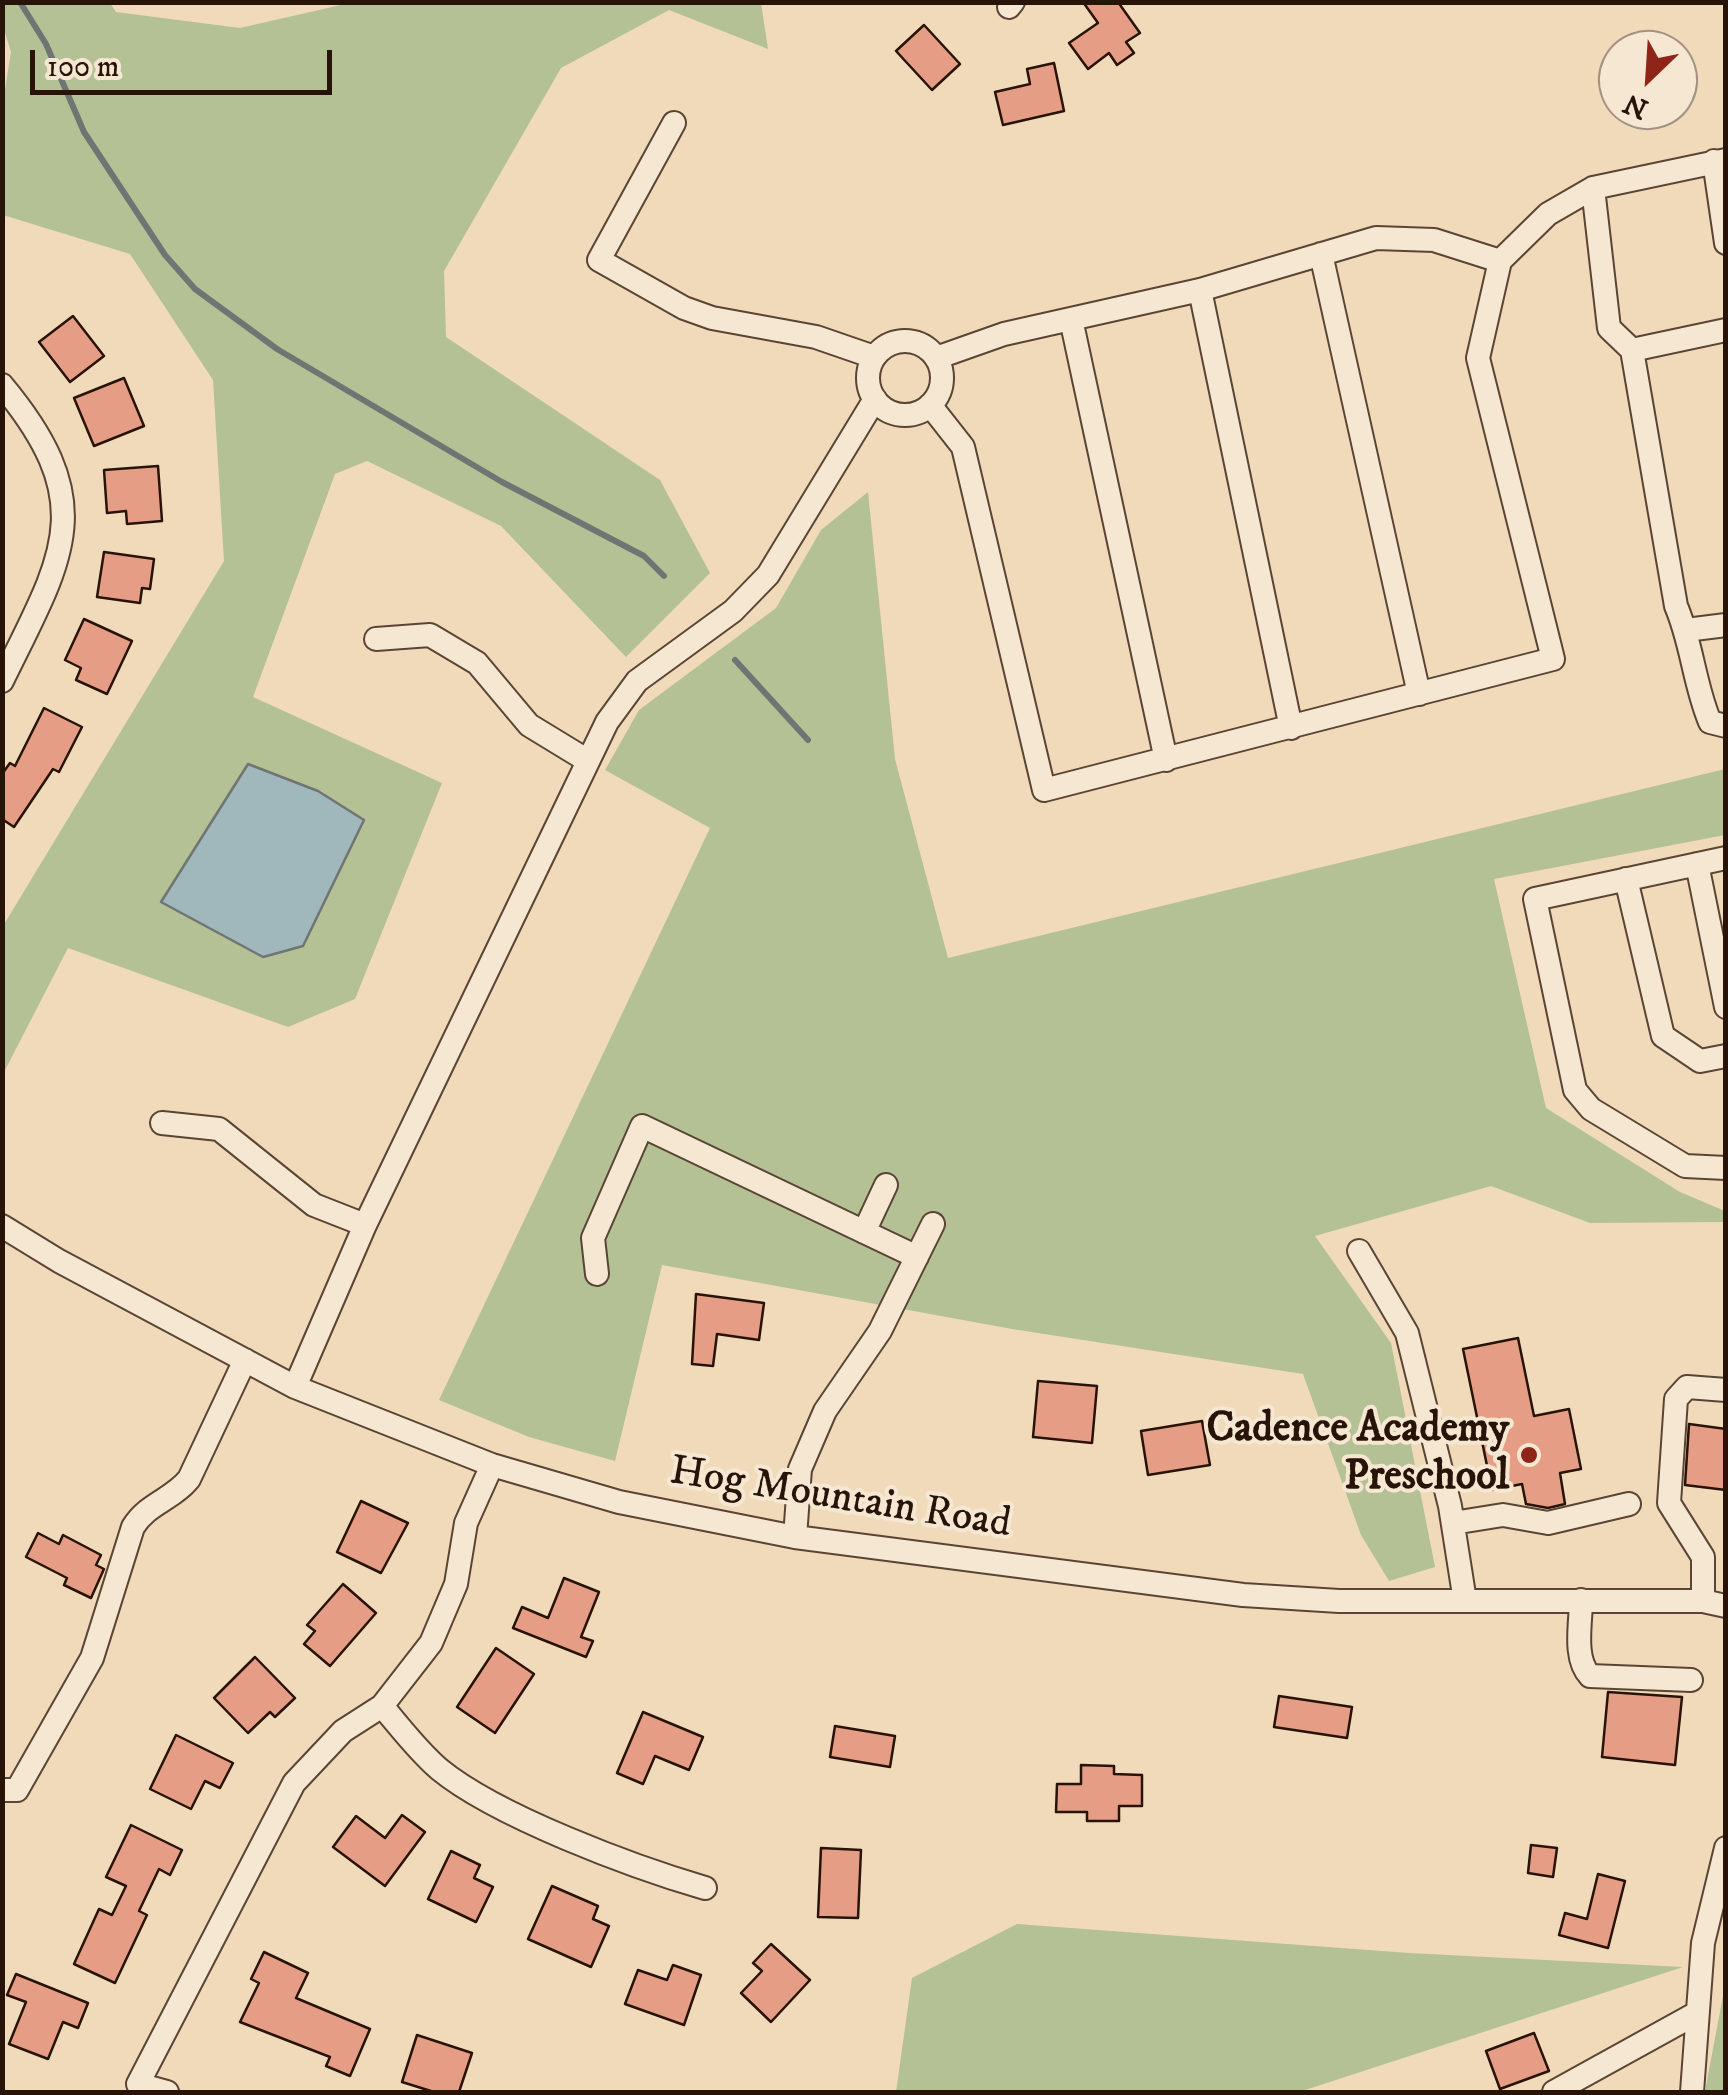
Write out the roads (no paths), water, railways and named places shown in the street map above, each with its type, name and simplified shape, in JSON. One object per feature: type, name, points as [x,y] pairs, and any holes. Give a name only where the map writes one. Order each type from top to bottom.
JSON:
[{"type":"street","points":[[674,123],[599,260],[698,313],[816,338],[874,357]]},
{"type":"street","points":[[930,405],[963,447],[1044,790],[1553,659],[1478,358],[1500,260],[1548,214],[1593,188],[1720,160],[1726,243]]},
{"type":"street","points":[[1593,188],[1609,328],[1632,350],[1676,606],[1686,630],[1696,689],[1710,722],[1726,726]]},
{"type":"street","points":[[936,358],[1004,334],[1200,290],[1376,238],[1434,240],[1500,260]]},
{"type":"street","points":[[1322,254],[1419,694]]},
{"type":"street","points":[[1200,290],[1290,728]]},
{"type":"street","points":[[1071,319],[1166,760]]},
{"type":"street","points":[[1632,350],[1726,330]]},
{"type":"street","points":[[899,341],[923,345],[936,358],[941,388],[930,405],[903,415],[891,412],[875,399],[868,374],[874,357],[899,341]]},
{"type":"street","points":[[2,385],[44,442],[58,480],[64,527],[56,570],[2,681]]},
{"type":"street","points":[[295,1386],[364,1226],[607,722],[637,680],[733,610],[768,575],[875,399]]},
{"type":"street","points":[[1686,630],[1726,625]]},
{"type":"street","points":[[376,639],[430,636],[477,663],[529,724],[588,760]]},
{"type":"street","points":[[1726,858],[1535,898],[1575,1090],[1591,1110],[1685,1166],[1726,1168]]},
{"type":"street","points":[[1697,864],[1721,961],[1726,1007]]},
{"type":"street","points":[[1626,879],[1663,1036],[1700,1061],[1726,1056]]},
{"type":"street","points":[[162,1122],[220,1129],[314,1205],[364,1226]]},
{"type":"street","points":[[598,1274],[593,1238],[642,1126],[917,1257]]},
{"type":"street","points":[[864,1232],[886,1185]]},
{"type":"street","points":[[794,1537],[800,1469],[825,1411],[880,1331],[934,1224]]},
{"type":"street","name":"Hog Mountain Road","points":[[2,1226],[295,1386],[492,1465],[620,1502],[794,1537],[1243,1595],[1714,1604]]},
{"type":"street","points":[[1359,1251],[1407,1333],[1452,1523],[1464,1601]]},
{"type":"street","points":[[2,1790],[17,1790],[25,1779],[92,1658],[134,1526],[144,1509],[180,1490],[189,1479],[245,1360]]},
{"type":"street","points":[[1714,1604],[1704,1558],[1668,1503],[1673,1427],[1680,1390],[1726,1390]]},
{"type":"street","points":[[167,2092],[138,2084],[294,1784],[343,1731],[382,1706],[430,1642],[456,1584],[466,1523],[492,1465]]},
{"type":"street","points":[[1452,1523],[1503,1515],[1548,1523],[1629,1504]]},
{"type":"street","points":[[1581,1600],[1580,1650],[1585,1672],[1590,1676],[1691,1680]]},
{"type":"street","points":[[382,1706],[420,1751],[468,1790],[598,1849],[705,1888]]},
{"type":"street","points":[[1692,2092],[1703,1942],[1726,1848]]},
{"type":"street","points":[[1554,2092],[1697,2013]]},
{"type":"water","points":[[248,764],[318,791],[364,820],[303,946],[263,957],[161,902]]},
{"type":"waterway","points":[[20,2],[46,44],[84,132],[165,255],[195,289],[277,349],[502,482],[644,556],[664,576]]},
{"type":"waterway","points":[[735,660],[808,740]]},
{"type":"place","name":"Cadence Academy Preschool","points":[[1529,1455]]}]
